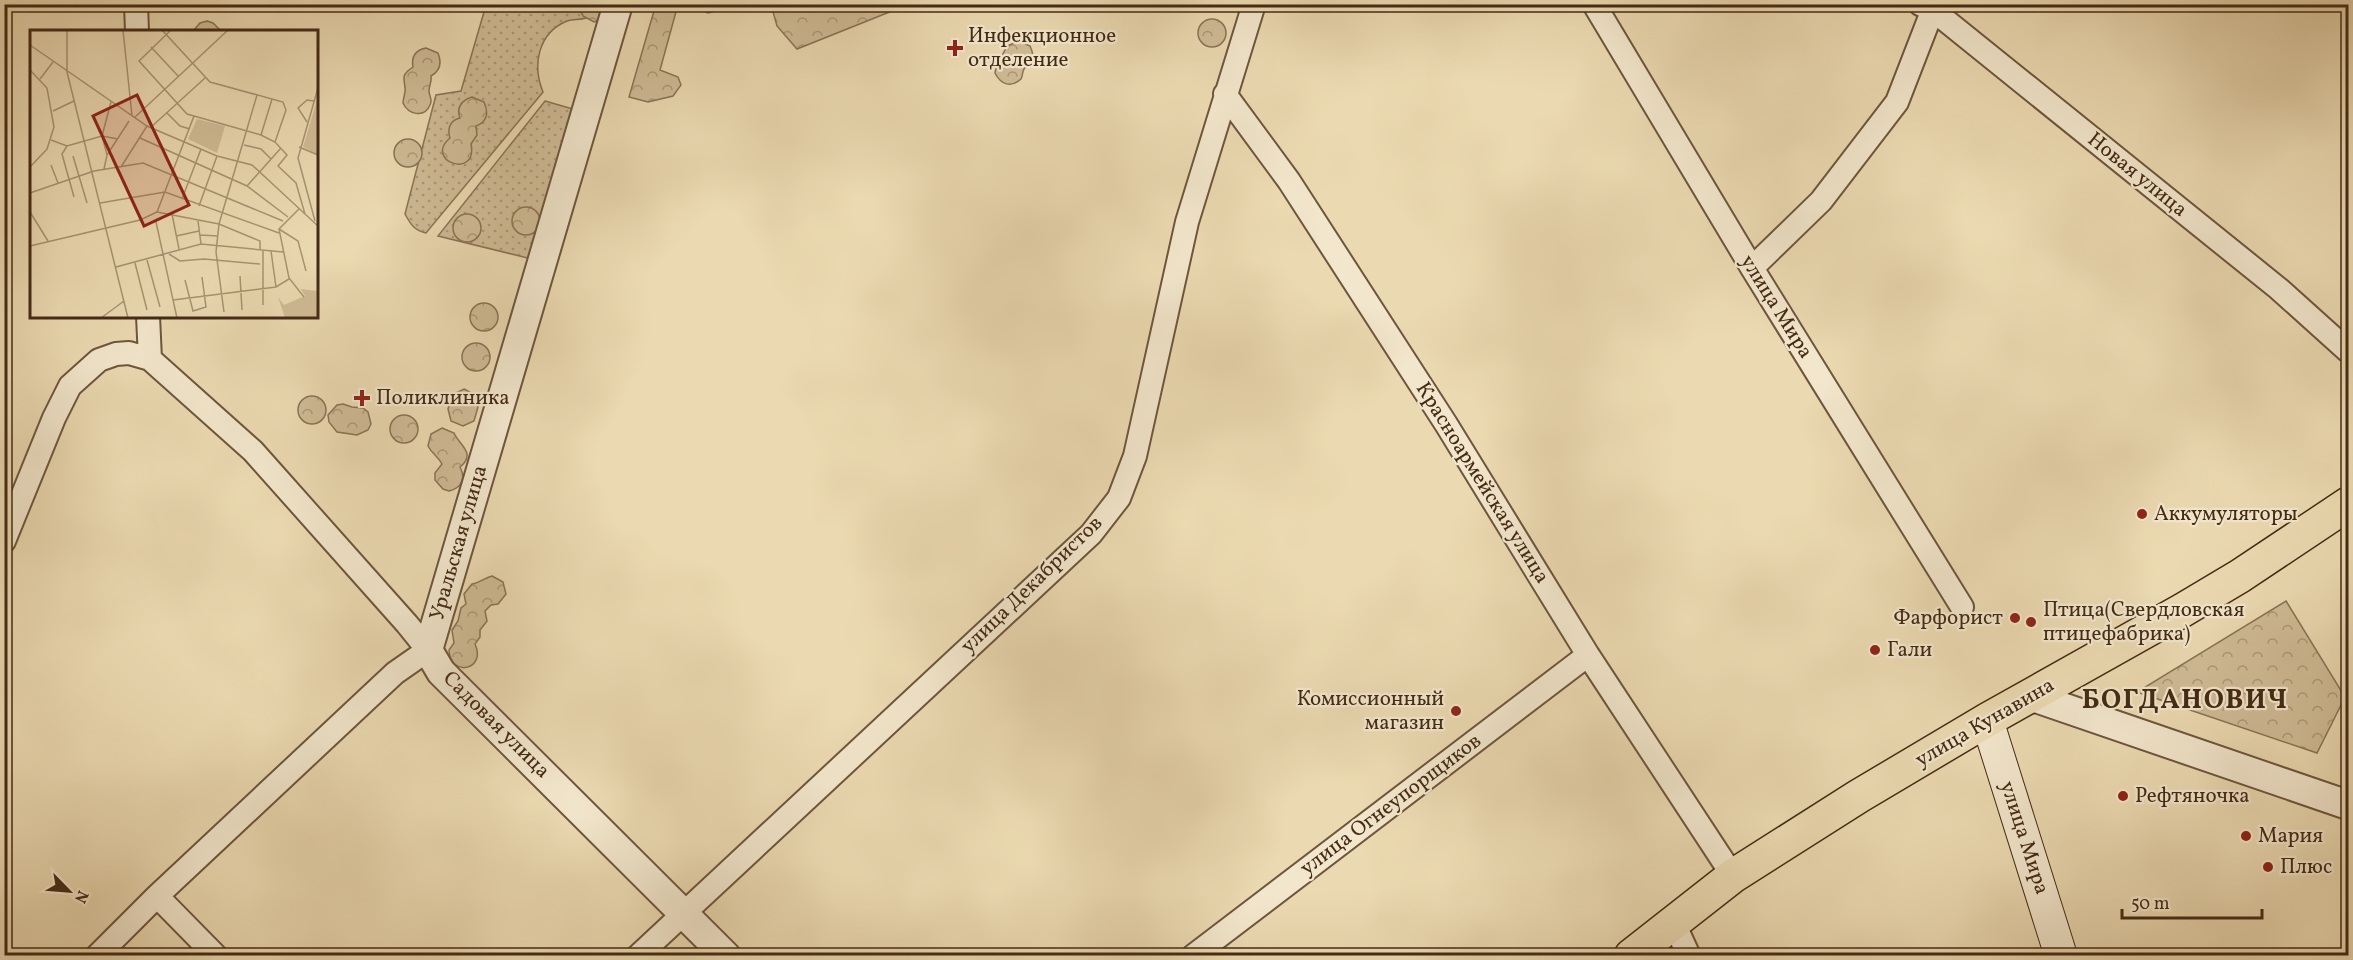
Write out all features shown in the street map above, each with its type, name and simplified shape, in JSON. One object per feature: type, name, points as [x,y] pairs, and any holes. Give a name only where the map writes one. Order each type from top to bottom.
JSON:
[{"type":"main road","name":"улица Кунавина","points":[[1631,956],[1733,876],[1859,796],[1987,720],[2240,576],[2349,504]]},
{"type":"main road","name":"улица Мира","points":[[1987,720],[2061,956]]},
{"type":"street","points":[[136,4],[137,30]]},
{"type":"street","name":"Уральская улица","points":[[97,956],[157,896],[395,673],[428,650],[618,4]]},
{"type":"street","name":"улица Декабристов","points":[[638,956],[1091,534],[1119,498],[1136,456],[1187,222],[1254,4]]},
{"type":"street","name":"улица Мира","points":[[1594,4],[1752,268],[1962,607]]},
{"type":"street","points":[[1752,268],[1821,201],[1897,102],[1930,7]]},
{"type":"street","name":"Новая улица","points":[[1930,7],[2279,289],[2349,351]]},
{"type":"street","name":"Красноармейская улица","points":[[1225,94],[1290,181],[1446,424],[1588,655],[1733,876]]},
{"type":"street","points":[[4,541],[54,418],[70,386],[99,360],[116,354],[129,353],[150,359],[148,318]]},
{"type":"street","name":"Садовая улица","points":[[150,359],[253,451],[407,624],[428,650],[441,672],[726,956]]},
{"type":"street","name":"улица Огнеупорщиков","points":[[1193,956],[1588,655]]},
{"type":"street","points":[[2030,696],[2349,805]]},
{"type":"street","points":[[157,896],[216,956]]},
{"type":"street","points":[[1673,921],[1689,956]]},
{"type":"green space","points":[[656,4],[723,5],[720,10],[708,13],[694,7],[677,8],[660,70],[678,77],[681,85],[673,96],[648,102],[629,97]]},
{"type":"green space","points":[[771,4],[907,5],[797,49],[777,26]]},
{"type":"green space","points":[[486,5],[605,5],[586,18],[567,21],[549,33],[538,61],[543,92],[426,233],[413,227],[405,214],[436,95],[461,91]]},
{"type":"green space","points":[[574,5],[608,5],[600,20],[594,22],[583,16],[579,6]]},
{"type":"green space","points":[[1212,19],[1222,23],[1226,33],[1222,43],[1212,47],[1202,43],[1198,33],[1202,23]]},
{"type":"green space","points":[[207,21],[213,23],[220,30],[194,30],[200,23]]},
{"type":"green space","points":[[1019,41],[1030,46],[1033,58],[1024,69],[1021,79],[1014,84],[1003,83],[995,73],[998,62],[1007,46]]},
{"type":"green space","points":[[426,48],[438,53],[440,63],[436,72],[431,76],[430,105],[424,112],[416,113],[408,110],[403,103],[404,76],[413,67],[415,54]]},
{"type":"green space","points":[[472,97],[484,102],[486,117],[476,126],[477,135],[471,144],[471,155],[467,161],[460,164],[453,163],[443,154],[443,146],[450,138],[450,125],[460,118],[461,104]]},
{"type":"green space","points":[[545,101],[580,111],[536,260],[438,236]]},
{"type":"green space","points":[[408,139],[418,143],[422,153],[418,163],[408,167],[398,163],[394,153],[398,143]]},
{"type":"green space","points":[[526,207],[536,211],[540,221],[536,231],[526,235],[516,231],[512,221],[516,211]]},
{"type":"green space","points":[[467,214],[477,218],[481,228],[477,238],[467,242],[457,238],[453,228],[457,218]]},
{"type":"green space","points":[[484,303],[494,307],[498,317],[494,327],[484,331],[474,327],[470,317],[474,307]]},
{"type":"green space","points":[[476,343],[486,347],[490,357],[486,367],[476,371],[466,367],[462,357],[466,347]]},
{"type":"green space","points":[[464,389],[475,395],[478,407],[474,421],[463,426],[451,421],[448,409],[452,395]]},
{"type":"green space","points":[[312,396],[322,400],[326,410],[322,420],[312,424],[302,420],[298,410],[302,400]]},
{"type":"green space","points":[[337,405],[363,408],[368,412],[371,424],[368,430],[357,435],[337,432],[329,422],[328,415]]},
{"type":"green space","points":[[404,415],[414,419],[418,429],[414,439],[404,443],[394,439],[390,429],[394,419]]},
{"type":"green space","points":[[442,428],[454,433],[467,453],[465,462],[460,467],[463,475],[462,482],[457,488],[449,491],[443,489],[435,480],[435,473],[442,464],[428,446],[431,434]]},
{"type":"green space","points":[[492,576],[503,582],[506,594],[498,604],[491,605],[485,611],[487,621],[480,630],[480,637],[475,644],[476,660],[467,667],[455,665],[449,650],[454,643],[452,630],[458,621],[461,608],[466,604],[464,594],[472,584]]},
{"type":"green space","points":[[2286,601],[2345,697],[2317,753],[2137,692]]},
{"type":"place","name":"Инфекционное отделение","points":[[955,48]]},
{"type":"place","name":"Поликлиника","points":[[362,398]]},
{"type":"place","name":"Аккумуляторы","points":[[2142,514]]},
{"type":"place","name":"Фарфорист","points":[[2015,618]]},
{"type":"place","name":"Птица(Свердловская птицефабрика)","points":[[2031,622]]},
{"type":"place","name":"Гали","points":[[1875,650]]},
{"type":"place","name":"Комиссионный магазин","points":[[1456,711]]},
{"type":"place","name":"Рефтяночка","points":[[2123,796]]},
{"type":"place","name":"Мария","points":[[2246,836]]},
{"type":"place","name":"Плюс","points":[[2268,867]]},
{"type":"district","name":"БОГДАНОВИЧ","points":[[2185,701]]}]
